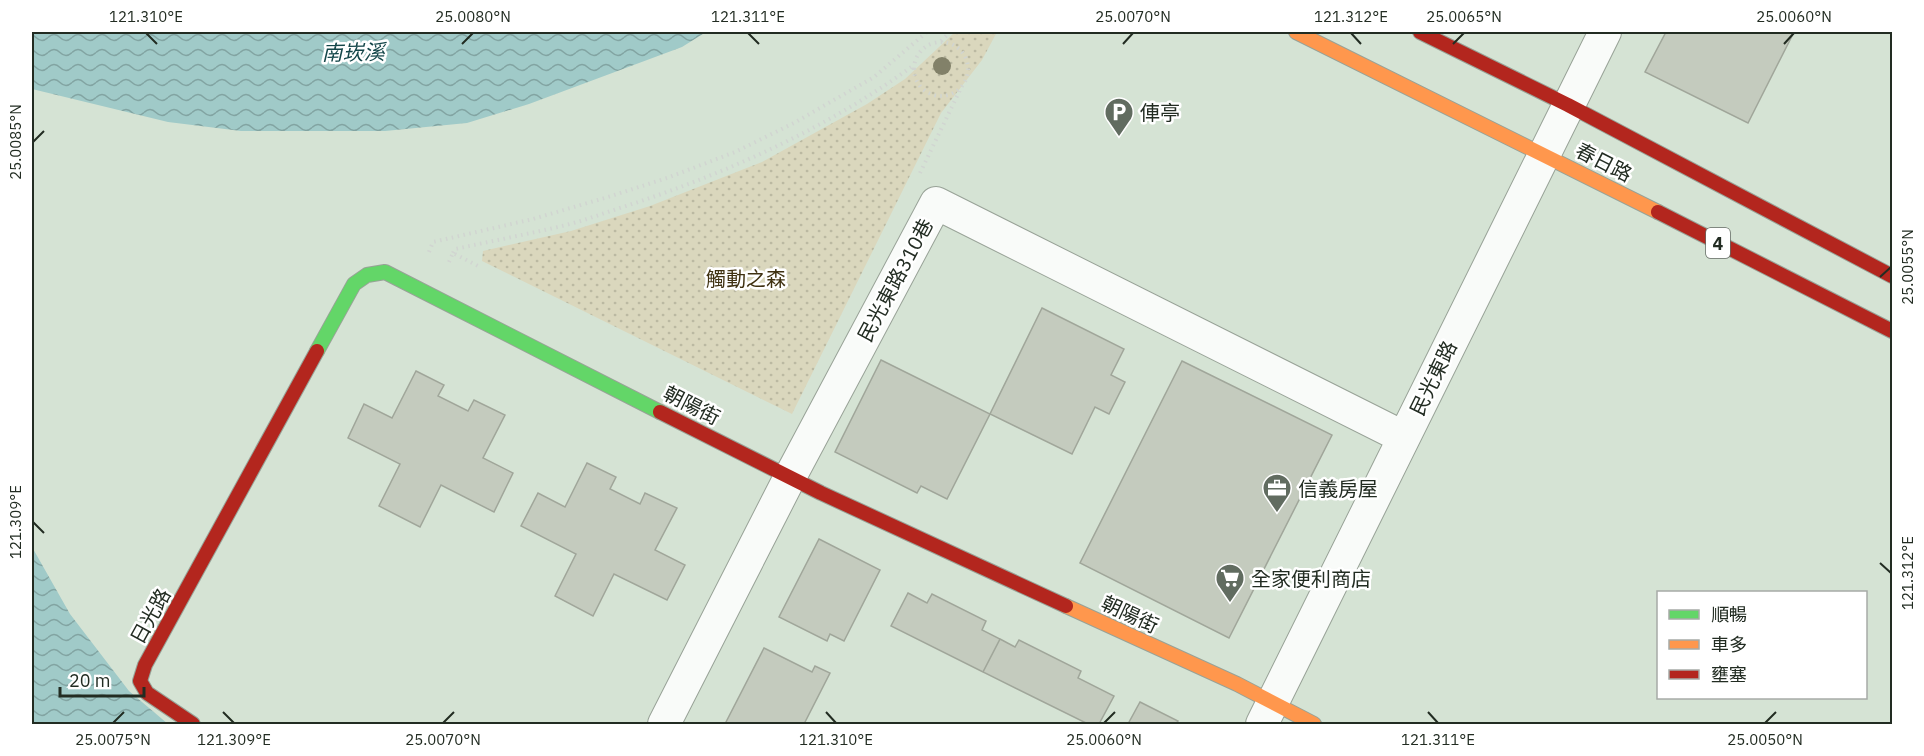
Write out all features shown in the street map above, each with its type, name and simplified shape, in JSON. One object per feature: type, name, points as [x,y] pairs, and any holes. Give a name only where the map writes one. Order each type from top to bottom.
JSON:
[{"type":"street","name":"春日路","points":[[1296,32],[1545,154],[1893,331]]},
{"type":"street","name":"春日路","points":[[1420,32],[1568,105],[1893,276]]},
{"type":"street","name":"民光東路","points":[[1268,714],[1605,32]]},
{"type":"street","name":"民光東路310巷","points":[[664,724],[790,477],[936,203],[1403,437]]},
{"type":"street","name":"朝陽街","points":[[195,574],[354,284],[367,275],[385,272],[790,477],[1237,684],[1268,714],[1314,724]]},
{"type":"street","name":"日光路","points":[[193,724],[147,693],[140,681],[145,665],[195,574]]},
{"type":"path","points":[[429,252],[433,242],[532,219],[608,197],[735,152],[794,123],[874,77],[927,32]]},
{"type":"path","points":[[940,41],[950,32]]},
{"type":"path","points":[[448,262],[454,249],[568,224],[651,198],[760,154],[884,87],[914,64],[921,50],[927,45],[946,41],[957,46],[967,57],[968,75],[920,173]]},
{"type":"path","points":[[914,64],[917,81],[930,94],[945,96],[960,88]]},
{"type":"path","points":[[453,253],[480,267]]},
{"type":"green space","name":"觸動之森","points":[[955,32],[997,32],[982,60],[941,113],[792,414],[482,261],[483,251],[571,231],[650,206],[762,162],[867,104],[905,79]]},
{"type":"water","name":"南崁溪","points":[[32,32],[706,32],[682,47],[529,104],[467,123],[385,131],[241,131],[168,122],[32,89]]},
{"type":"water","points":[[32,547],[70,614],[129,691],[168,724],[32,724]]},
{"type":"building","points":[[1666,32],[1794,32],[1748,123],[1645,72]]},
{"type":"building","points":[[1042,308],[1124,349],[1111,375],[1125,382],[1109,414],[1095,407],[1072,454],[990,414]]},
{"type":"building","points":[[881,360],[990,414],[947,499],[921,486],[917,493],[835,452]]},
{"type":"building","points":[[1182,361],[1332,435],[1229,638],[1080,563]]},
{"type":"building","points":[[416,371],[444,385],[438,396],[468,411],[474,400],[505,415],[483,458],[513,473],[494,512],[441,485],[420,527],[379,506],[400,464],[348,438],[364,404],[392,418]]},
{"type":"building","points":[[587,463],[616,477],[610,489],[640,504],[645,493],[677,508],[655,550],[685,565],[667,600],[614,574],[593,616],[555,596],[576,554],[521,526],[538,493],[565,507]]},
{"type":"building","points":[[819,539],[880,570],[844,641],[830,634],[827,641],[779,617]]},
{"type":"building","points":[[908,593],[927,603],[932,594],[986,621],[982,630],[1000,639],[983,672],[891,626]]},
{"type":"building","points":[[1000,639],[1015,647],[1019,640],[1081,671],[1078,678],[1114,696],[1099,724],[1088,724],[983,672]]},
{"type":"building","points":[[764,648],[812,672],[815,666],[830,673],[804,724],[725,724]]},
{"type":"building","points":[[1140,702],[1178,721],[1176,724],[1128,724]]},
{"type":"traffic: fast","points":[[317,351],[354,284],[367,275],[385,272],[660,412]]},
{"type":"traffic: slow","points":[[1296,32],[1658,212]]},
{"type":"traffic: slow","points":[[1066,606],[1237,684],[1314,724]]},
{"type":"traffic: jam","points":[[1420,32],[1568,105],[1892,276]]},
{"type":"traffic: jam","points":[[1658,212],[1892,331]]},
{"type":"traffic: jam","points":[[193,724],[147,693],[140,681],[145,665],[317,351]]},
{"type":"traffic: jam","points":[[660,412],[821,493],[1066,606]]},
{"type":"place","name":"俥亭","points":[[1119,138]]},
{"type":"place","name":"信義房屋","points":[[1277,514]]},
{"type":"place","name":"全家便利商店","points":[[1230,604]]}]
